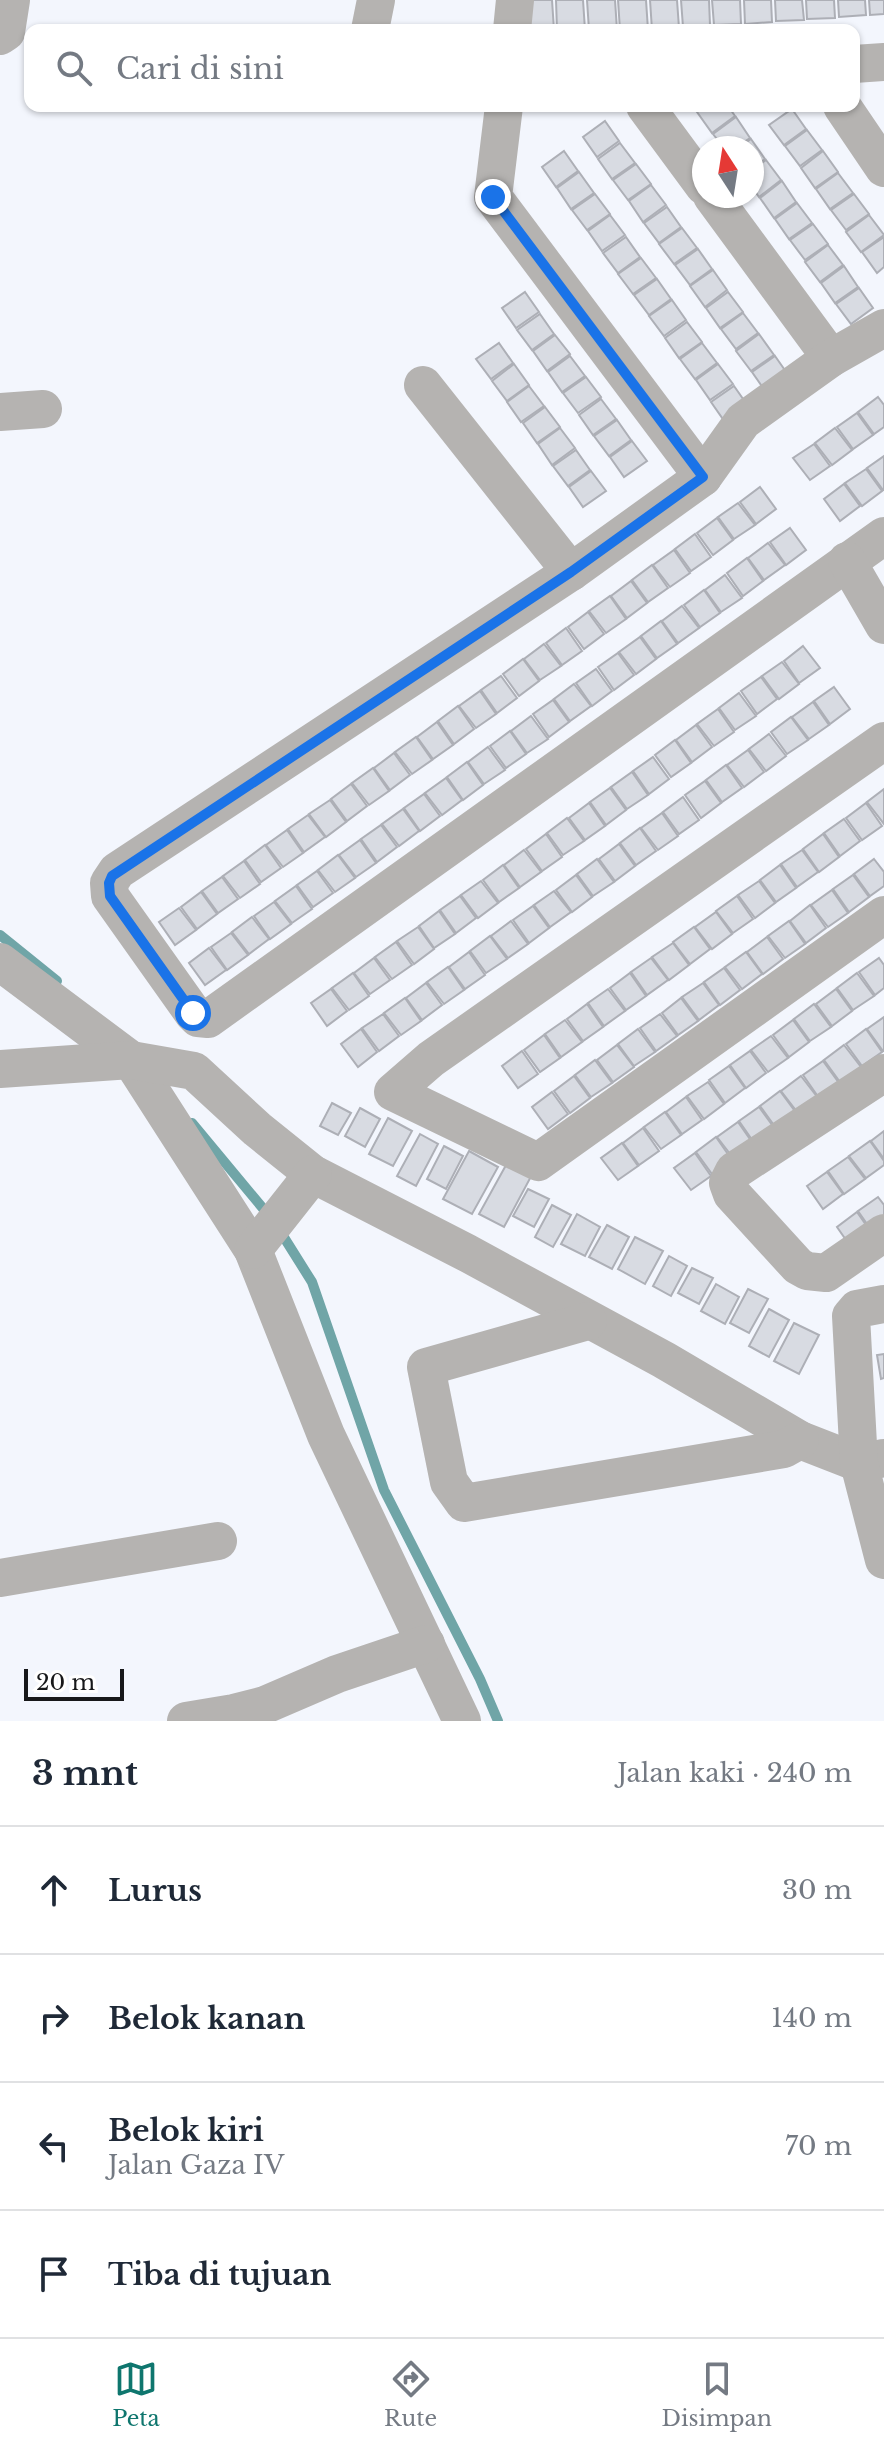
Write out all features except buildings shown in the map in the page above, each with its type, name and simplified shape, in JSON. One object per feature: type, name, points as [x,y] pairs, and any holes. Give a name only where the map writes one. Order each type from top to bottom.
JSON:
[{"type":"street","points":[[0,36],[6,32],[11,0]]},
{"type":"street","points":[[371,24],[376,0]]},
{"type":"street","points":[[513,24],[515,0]]},
{"type":"street","points":[[860,64],[884,62]]},
{"type":"street","points":[[503,112],[493,197],[703,477]]},
{"type":"street","points":[[649,112],[692,170]]},
{"type":"street","points":[[846,112],[884,168]]},
{"type":"street","points":[[721,208],[831,358]]},
{"type":"street","points":[[884,328],[831,358],[743,421],[703,477],[571,572],[112,876],[110,896],[198,1018],[208,1019],[884,536]]},
{"type":"street","points":[[423,385],[571,572]]},
{"type":"street","points":[[0,412],[43,409]]},
{"type":"street","points":[[847,561],[884,625]]},
{"type":"street","points":[[884,741],[431,1059],[393,1092],[538,1162],[884,915]]},
{"type":"street","points":[[0,962],[131,1060],[253,1250],[326,1435],[462,1721]]},
{"type":"street","points":[[0,1069],[131,1060],[194,1071],[257,1129],[313,1174],[664,1360],[800,1440],[871,1460]]},
{"type":"street","points":[[884,1073],[734,1171],[728,1183],[732,1194],[798,1266],[807,1271],[826,1273],[884,1233]]},
{"type":"street","points":[[253,1250],[313,1174]]},
{"type":"street","points":[[884,1304],[857,1309],[851,1316],[884,1560]]},
{"type":"street","points":[[588,1321],[426,1367],[449,1482],[464,1503],[784,1449],[800,1440]]},
{"type":"street","points":[[0,1578],[218,1541]]},
{"type":"street","points":[[186,1721],[265,1705],[337,1674],[426,1644]]},
{"type":"waterway","points":[[0,935],[57,981]]},
{"type":"waterway","points":[[192,1123],[271,1218]]},
{"type":"waterway","points":[[280,1231],[312,1282],[384,1490],[480,1679],[498,1721]]},
{"type":"route","points":[[193,1013],[110,896],[108,889],[112,876],[571,572],[703,477],[493,197]]}]
